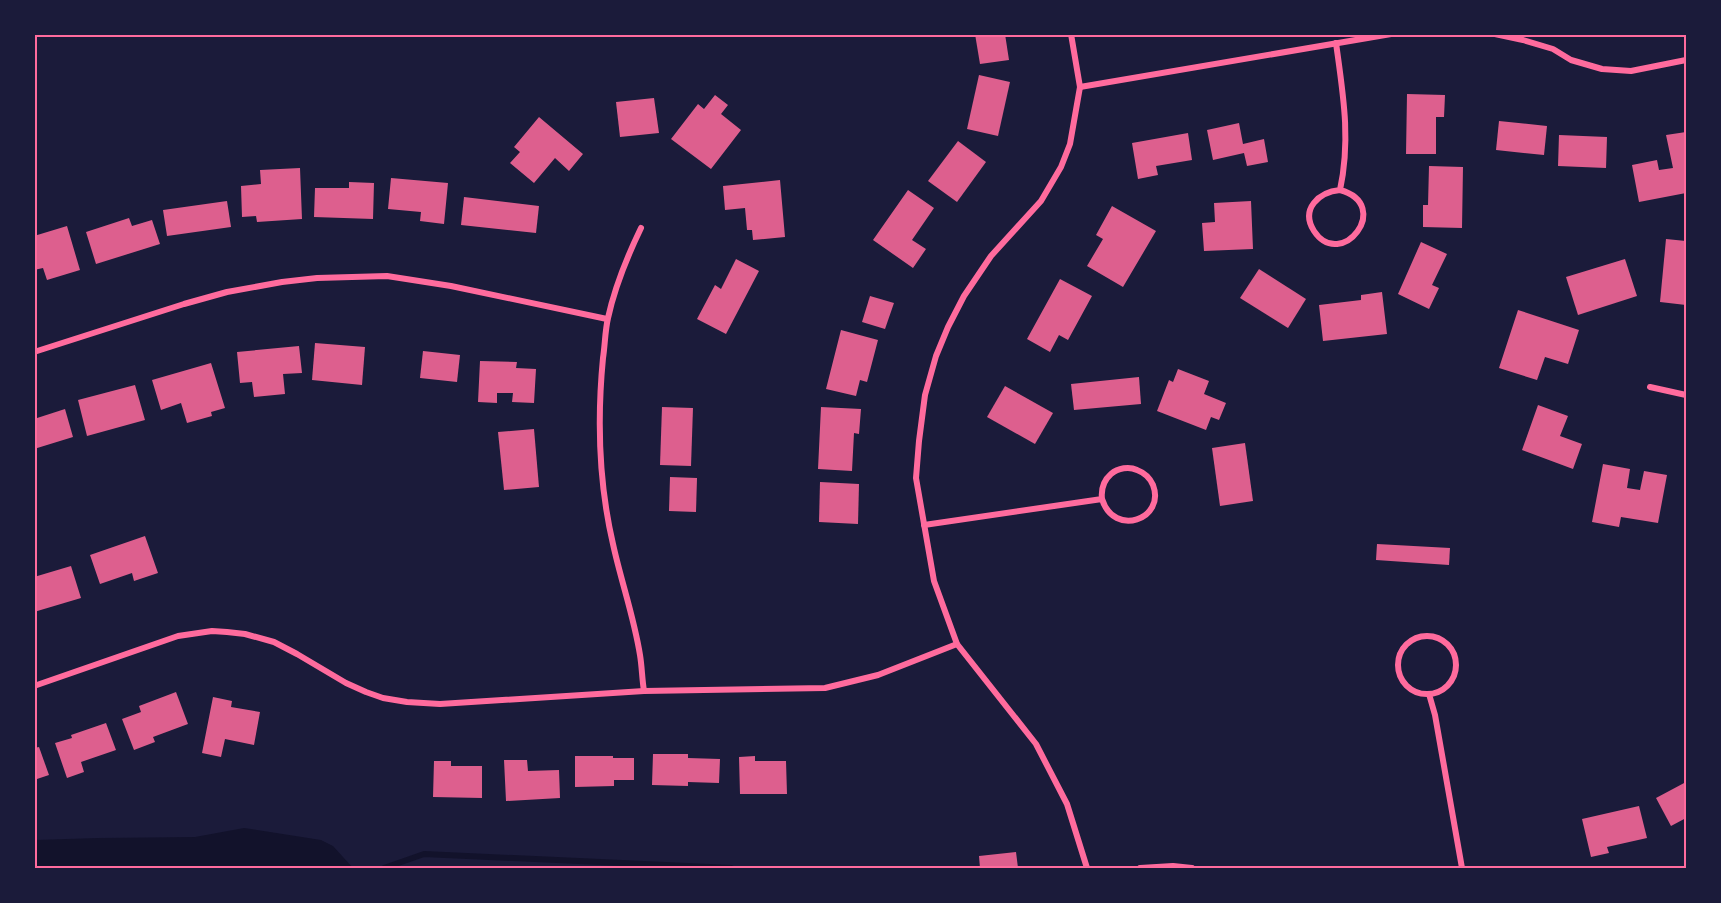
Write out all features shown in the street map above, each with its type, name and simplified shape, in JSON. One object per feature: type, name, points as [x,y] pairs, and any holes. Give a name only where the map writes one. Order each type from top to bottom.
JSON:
[{"type":"street","points":[[1071,34],[1080,87],[1070,144],[1061,167],[1041,201],[991,256],[964,296],[948,327],[936,356],[926,395],[918,441],[916,478],[934,581],[957,644],[1036,744],[1067,804],[1088,868]]},
{"type":"street","points":[[1080,87],[1391,34]]},
{"type":"street","points":[[1495,34],[1543,46],[1571,60],[1602,69],[1631,71],[1686,60]]},
{"type":"street","points":[[1336,43],[1347,136],[1340,190]]},
{"type":"street","points":[[1340,190],[1356,199],[1361,207],[1363,220],[1353,238],[1342,243],[1332,243],[1322,239],[1314,231],[1310,214],[1312,205],[1320,196],[1340,190]]},
{"type":"street","points":[[641,228],[620,277],[607,319],[600,420],[601,466],[612,543],[640,653],[644,691]]},
{"type":"street","points":[[34,352],[227,292],[282,282],[329,278],[387,276],[451,286],[607,319]]},
{"type":"street","points":[[1650,387],[1686,395]]},
{"type":"street","points":[[1132,468],[1144,473],[1155,490],[1155,501],[1151,509],[1144,517],[1133,521],[1121,520],[1111,515],[1102,500],[1105,482],[1111,474],[1120,469],[1132,468]]},
{"type":"street","points":[[924,525],[1102,500]]},
{"type":"street","points":[[34,686],[178,636],[212,631],[245,634],[274,642],[346,683],[383,698],[407,702],[460,703],[644,691],[825,688],[878,675],[957,644]]},
{"type":"street","points":[[1423,635],[1433,635],[1442,639],[1454,651],[1457,660],[1455,676],[1447,688],[1429,694],[1414,692],[1404,683],[1398,671],[1401,651],[1406,644],[1423,635]]},
{"type":"street","points":[[1429,694],[1435,715],[1462,868]]},
{"type":"street","points":[[1140,868],[1173,866],[1192,868]]},
{"type":"shaded area","points":[[244,828],[321,840],[333,846],[353,868],[35,868],[35,840],[195,837]]},
{"type":"building","points":[[975,34],[1005,34],[1009,60],[980,64]]},
{"type":"building","points":[[979,75],[1010,82],[998,136],[967,129]]},
{"type":"building","points":[[1407,94],[1445,95],[1444,117],[1436,117],[1436,154],[1406,154]]},
{"type":"building","points":[[715,95],[728,105],[721,114],[741,130],[711,169],[671,139],[698,104],[704,109]]},
{"type":"building","points":[[654,98],[659,133],[620,137],[616,102]]},
{"type":"building","points":[[539,117],[583,154],[569,171],[555,158],[534,183],[510,163],[520,152],[514,147]]},
{"type":"building","points":[[1499,121],[1547,126],[1544,155],[1496,150]]},
{"type":"building","points":[[1239,123],[1243,144],[1264,139],[1268,162],[1247,166],[1244,153],[1213,160],[1207,130]]},
{"type":"building","points":[[1686,132],[1686,193],[1639,202],[1632,165],[1657,160],[1659,170],[1673,168],[1666,135]]},
{"type":"building","points":[[1188,133],[1192,160],[1156,166],[1158,175],[1138,179],[1132,143]]},
{"type":"building","points":[[1559,135],[1607,137],[1606,168],[1558,166]]},
{"type":"building","points":[[958,141],[986,162],[957,202],[928,181]]},
{"type":"building","points":[[1429,166],[1463,167],[1462,228],[1423,227],[1423,205],[1428,205]]},
{"type":"building","points":[[300,168],[302,219],[257,222],[256,216],[242,217],[241,186],[261,184],[260,170]]},
{"type":"building","points":[[391,178],[448,183],[444,224],[420,221],[421,212],[388,209]]},
{"type":"building","points":[[780,180],[785,237],[753,240],[752,230],[747,230],[745,208],[725,210],[723,186]]},
{"type":"building","points":[[349,182],[374,183],[373,219],[314,217],[315,188],[349,188]]},
{"type":"building","points":[[908,190],[934,208],[912,240],[926,249],[913,268],[873,240]]},
{"type":"building","points":[[464,197],[539,206],[536,233],[461,225]]},
{"type":"building","points":[[227,201],[231,227],[167,236],[163,210]]},
{"type":"building","points":[[1251,201],[1253,249],[1204,251],[1202,223],[1215,222],[1214,203]]},
{"type":"building","points":[[1112,206],[1156,231],[1123,287],[1087,266],[1103,239],[1096,235]]},
{"type":"building","points":[[129,218],[132,226],[152,220],[160,244],[96,264],[86,232]]},
{"type":"building","points":[[67,226],[80,270],[47,280],[43,268],[34,270],[34,236]]},
{"type":"building","points":[[1666,239],[1686,241],[1686,305],[1660,302]]},
{"type":"building","points":[[1421,242],[1447,254],[1432,285],[1439,288],[1429,309],[1398,294]]},
{"type":"building","points":[[736,259],[759,271],[726,334],[697,319],[715,285],[721,289]]},
{"type":"building","points":[[1625,259],[1637,296],[1578,315],[1566,277]]},
{"type":"building","points":[[1259,269],[1306,299],[1288,328],[1240,298]]},
{"type":"building","points":[[1060,279],[1092,296],[1068,340],[1059,335],[1050,352],[1027,339]]},
{"type":"building","points":[[1382,292],[1387,334],[1323,341],[1319,305],[1361,300],[1361,295]]},
{"type":"building","points":[[870,296],[894,303],[885,329],[862,322]]},
{"type":"building","points":[[1518,310],[1579,330],[1568,364],[1545,357],[1537,380],[1499,368]]},
{"type":"building","points":[[841,330],[878,340],[867,382],[860,380],[856,396],[826,389]]},
{"type":"building","points":[[315,343],[365,347],[362,385],[312,380]]},
{"type":"building","points":[[299,346],[302,373],[283,374],[285,394],[254,397],[252,382],[240,383],[237,352]]},
{"type":"building","points":[[423,351],[460,355],[457,382],[420,378]]},
{"type":"building","points":[[480,361],[517,362],[516,368],[536,369],[534,403],[512,402],[513,393],[497,393],[497,403],[478,402]]},
{"type":"building","points":[[211,363],[225,408],[211,412],[212,416],[187,423],[181,403],[161,410],[152,380]]},
{"type":"building","points":[[1178,369],[1209,381],[1204,394],[1226,403],[1219,420],[1211,417],[1206,430],[1157,411],[1169,380],[1173,382]]},
{"type":"building","points":[[1139,377],[1141,404],[1074,410],[1071,384]]},
{"type":"building","points":[[135,385],[145,420],[87,436],[78,400]]},
{"type":"building","points":[[1005,386],[1053,413],[1035,444],[987,417]]},
{"type":"building","points":[[1538,405],[1568,416],[1560,436],[1582,444],[1573,469],[1522,450]]},
{"type":"building","points":[[662,407],[693,408],[691,466],[660,465]]},
{"type":"building","points":[[821,407],[861,409],[859,434],[854,433],[852,471],[818,469]]},
{"type":"building","points":[[65,409],[73,437],[34,449],[34,419]]},
{"type":"building","points":[[534,429],[539,487],[504,490],[498,432]]},
{"type":"building","points":[[1245,443],[1253,501],[1220,506],[1212,448]]},
{"type":"building","points":[[1603,464],[1630,469],[1627,488],[1640,490],[1644,471],[1667,475],[1658,523],[1621,517],[1619,527],[1592,522]]},
{"type":"building","points":[[670,477],[697,478],[696,512],[669,511]]},
{"type":"building","points":[[820,482],[859,484],[858,524],[819,522]]},
{"type":"building","points":[[145,536],[158,573],[134,581],[132,573],[100,584],[90,555]]},
{"type":"building","points":[[1377,544],[1450,548],[1449,565],[1376,560]]},
{"type":"building","points":[[71,566],[81,598],[34,612],[34,577]]},
{"type":"building","points":[[176,692],[188,724],[153,737],[155,742],[134,750],[122,719],[141,712],[139,706]]},
{"type":"building","points":[[213,697],[232,701],[231,707],[260,712],[254,745],[225,739],[221,757],[202,753]]},
{"type":"building","points":[[106,723],[116,750],[81,762],[84,772],[67,778],[55,743]]},
{"type":"building","points":[[39,747],[49,775],[34,780],[34,748]]},
{"type":"building","points":[[653,754],[688,754],[688,758],[720,759],[719,783],[688,782],[688,786],[652,785]]},
{"type":"building","points":[[575,756],[634,758],[634,780],[614,780],[614,786],[575,787]]},
{"type":"building","points":[[755,756],[755,761],[786,761],[787,794],[740,794],[739,757]]},
{"type":"building","points":[[504,760],[527,760],[528,771],[559,770],[560,798],[506,801]]},
{"type":"building","points":[[434,761],[451,761],[451,766],[482,766],[482,798],[433,797]]},
{"type":"building","points":[[1686,782],[1686,818],[1671,826],[1656,798]]},
{"type":"building","points":[[1639,806],[1647,838],[1607,847],[1609,853],[1591,857],[1582,819]]},
{"type":"building","points":[[1016,852],[1018,868],[980,868],[979,856]]},
{"type":"waterway","points":[[384,868],[424,854],[731,868]]}]
